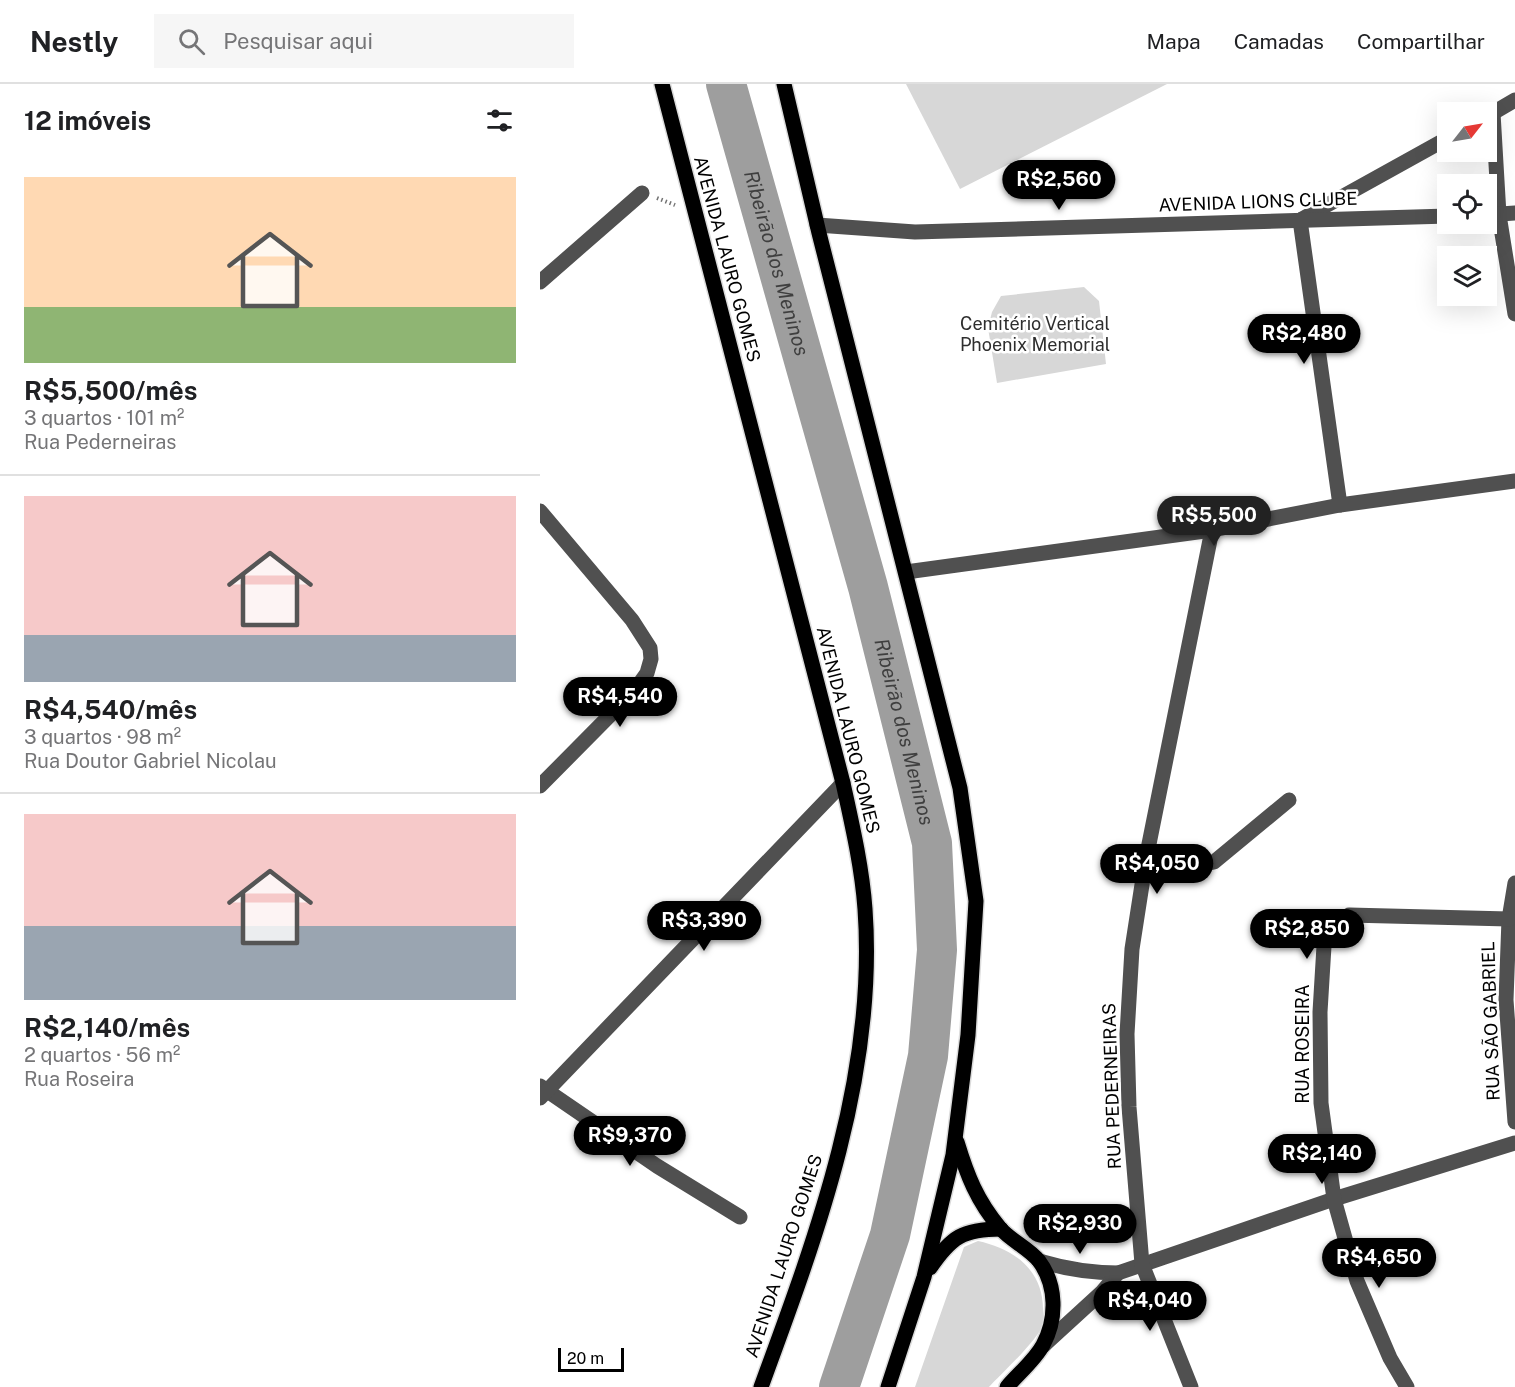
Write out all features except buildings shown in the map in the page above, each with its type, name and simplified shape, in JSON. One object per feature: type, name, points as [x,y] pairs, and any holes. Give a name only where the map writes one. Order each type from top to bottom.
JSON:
[{"type":"main road","name":"AVENIDA LAURO GOMES","points":[[662,84],[843,783],[865,909],[866,991],[855,1081],[822,1212],[762,1387]]},
{"type":"main road","points":[[784,84],[817,225],[960,788],[976,901],[968,1035],[955,1136],[924,1277],[888,1387]]},
{"type":"main road","points":[[955,1136],[974,1191],[1001,1229],[1039,1261],[1050,1285],[1054,1304],[1051,1324],[1043,1346],[1007,1387]]},
{"type":"main road","points":[[924,1277],[942,1250],[954,1239],[967,1232],[980,1229],[1001,1229]]},
{"type":"street","points":[[1497,111],[1515,100]]},
{"type":"street","points":[[1340,505],[1300,220],[1437,144]]},
{"type":"street","points":[[540,282],[642,193]]},
{"type":"street","points":[[1497,215],[1515,213]]},
{"type":"street","name":"AVENIDA LIONS CLUBE","points":[[817,225],[915,232],[1437,216]]},
{"type":"street","points":[[1497,233],[1515,315]]},
{"type":"street","points":[[906,572],[1212,530],[1340,505],[1515,481]]},
{"type":"street","points":[[540,511],[632,620],[650,648],[651,659],[647,673],[634,690],[540,786]]},
{"type":"street","name":"RUA PEDERNEIRAS","points":[[1191,1387],[1142,1264],[1129,1107],[1127,1034],[1132,949],[1146,859],[1212,530]]},
{"type":"street","points":[[740,1217],[542,1092],[843,783]]},
{"type":"street","points":[[1146,859],[1195,866],[1214,862],[1289,800]]},
{"type":"street","name":"RUA SÃO GABRIEL","points":[[1515,883],[1509,919],[1506,1000],[1515,1122]]},
{"type":"street","name":"RUA ROSEIRA","points":[[1407,1387],[1390,1358],[1357,1281],[1334,1199],[1321,1103],[1320,1012],[1324,946],[1334,926],[1349,915],[1509,919]]},
{"type":"street","points":[[1039,1261],[1090,1273],[1118,1273],[1334,1199],[1515,1143]]},
{"type":"street","points":[[1043,1346],[1102,1292],[1118,1273]]},
{"type":"path","points":[[642,193],[694,212]]},
{"type":"green space","points":[[906,84],[1167,84],[960,189]]},
{"type":"green space","name":"Cemitério Vertical Phoenix Memorial","points":[[1084,287],[1099,301],[1106,364],[997,383],[988,328],[992,312],[1001,296]]},
{"type":"green space","points":[[978,1241],[1014,1256],[1032,1272],[1042,1295],[1044,1323],[1041,1330],[1028,1347],[989,1387],[915,1387],[964,1247]]},
{"type":"waterway","name":"Ribeirão dos Meninos","points":[[726,84],[868,587],[932,843],[937,950],[928,1056],[890,1235],[839,1387]]}]
